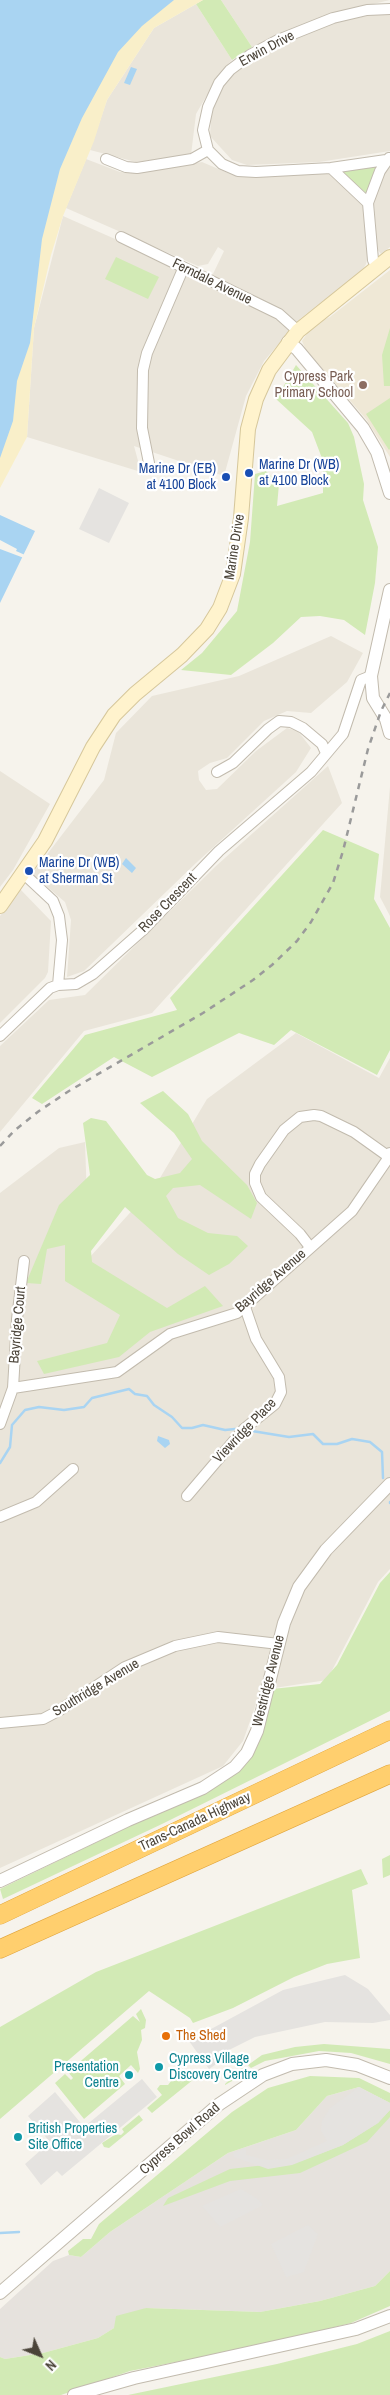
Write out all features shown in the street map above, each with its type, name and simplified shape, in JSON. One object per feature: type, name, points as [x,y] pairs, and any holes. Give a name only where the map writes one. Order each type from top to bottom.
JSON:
[{"type":"highway","name":"Trans-Canada Highway","points":[[0,1915],[390,1730]]},
{"type":"highway","points":[[0,1950],[390,1774]]},
{"type":"highway","points":[[0,1908],[41,1894]]},
{"type":"main road","name":"Marine Drive","points":[[0,906],[45,842],[93,747],[114,715],[135,694],[182,655],[207,629],[220,608],[233,574],[248,428],[256,399],[268,370],[298,331],[390,257]]},
{"type":"street","name":"Erwin Drive","points":[[208,150],[204,130],[208,107],[219,83],[240,62],[278,40],[333,18],[367,10],[390,9]]},
{"type":"street","points":[[106,159],[126,167],[137,168],[192,159],[208,150],[222,164],[238,171],[256,172],[331,168],[388,158]]},
{"type":"street","points":[[377,268],[372,260],[368,203],[380,171],[388,158]]},
{"type":"street","points":[[331,168],[368,203]]},
{"type":"street","name":"Ferndale Avenue","points":[[121,237],[279,314],[298,331]]},
{"type":"street","points":[[149,463],[142,428],[143,370],[147,353],[183,268]]},
{"type":"street","points":[[288,342],[297,349],[363,428],[377,452],[388,479],[390,493]]},
{"type":"street","points":[[390,590],[371,676],[373,698],[388,718],[390,733]]},
{"type":"street","name":"Rose Crescent","points":[[0,1036],[50,988],[58,985],[76,984],[93,974],[143,930],[219,851],[311,772],[343,734],[362,680],[371,676]]},
{"type":"street","points":[[217,772],[232,763],[279,721],[291,722],[303,728],[322,744],[326,753]]},
{"type":"street","points":[[23,873],[53,901],[59,916],[62,940],[58,985]]},
{"type":"street","points":[[310,1247],[300,1234],[260,1196],[255,1183],[255,1174],[260,1164],[284,1130],[300,1117],[321,1116],[354,1132],[390,1156]]},
{"type":"street","name":"Bayridge Avenue","points":[[13,1388],[117,1372],[170,1334],[229,1317],[245,1307],[357,1205],[390,1156]]},
{"type":"street","name":"Bayridge Court","points":[[13,1388],[17,1319],[24,1261]]},
{"type":"street","name":"Viewridge Place","points":[[187,1496],[244,1429],[275,1404],[281,1392],[279,1377],[256,1340],[245,1307]]},
{"type":"street","points":[[0,1424],[13,1388]]},
{"type":"street","points":[[0,1517],[36,1502],[72,1469]]},
{"type":"street","name":"Westridge Avenue","points":[[0,1881],[128,1820],[203,1788],[228,1773],[247,1753],[252,1743],[263,1713],[279,1644],[291,1604],[310,1571],[326,1550],[390,1484]]},
{"type":"street","name":"Southridge Avenue","points":[[0,1723],[43,1719],[60,1710],[125,1667],[174,1646],[218,1637],[279,1644]]},
{"type":"street","name":"Cypress Bowl Road","points":[[0,2293],[218,2106],[263,2075],[292,2064],[326,2060],[357,2065],[390,2078]]},
{"type":"street","points":[[74,2395],[134,2378],[356,2329],[390,2316]]},
{"type":"shaded area","points":[[221,0],[390,0],[327,15],[252,47]]},
{"type":"shaded area","points":[[196,4],[232,60],[219,74],[196,114],[191,155],[136,162],[90,150],[107,100],[154,28]]},
{"type":"shaded area","points":[[390,12],[390,151],[319,162],[247,165],[232,160],[210,136],[211,118],[216,99],[227,80],[238,70],[274,46],[333,22]]},
{"type":"shaded area","points":[[86,159],[120,172],[140,173],[202,162],[230,174],[239,175],[326,172],[332,174],[365,205],[368,255],[366,264],[362,271],[301,318],[264,361],[246,396],[224,476],[134,446],[141,472],[27,437],[34,328],[63,216],[149,254],[197,278],[213,274],[224,251],[218,247],[208,264],[198,266],[66,208]]},
{"type":"shaded area","points":[[390,163],[390,247],[381,254],[377,249],[374,204],[377,186]]},
{"type":"shaded area","name":"Cypress Park Primary School","points":[[390,270],[390,457],[366,419],[306,350],[302,341],[309,331],[322,320],[330,317]]},
{"type":"shaded area","points":[[99,488],[129,503],[109,543],[79,529]]},
{"type":"shaded area","points":[[331,636],[363,653],[347,682],[311,713],[287,711],[264,721],[227,758],[210,763],[198,771],[199,780],[206,790],[217,789],[256,751],[287,728],[298,731],[311,748],[296,772],[196,863],[84,971],[67,977],[71,920],[65,902],[32,874],[104,780],[116,733],[152,696],[239,676]]},
{"type":"shaded area","points":[[328,766],[342,803],[152,1013],[84,1031],[0,1132],[0,1046],[49,1000],[85,995],[216,866]]},
{"type":"shaded area","points":[[0,771],[50,804],[13,870],[0,887]]},
{"type":"shaded area","points":[[390,787],[390,916],[380,897]]},
{"type":"shaded area","points":[[20,889],[51,921],[48,972],[45,978],[0,1023],[0,916]]},
{"type":"shaded area","points":[[296,1033],[379,1078],[390,1058],[390,1569],[378,1582],[327,1680],[261,1690],[243,1741],[223,1766],[0,1868],[0,1193],[59,1148],[85,1142],[89,1258],[157,1183],[207,1099]]},
{"type":"shaded area","points":[[345,1975],[368,1989],[390,2015],[390,2020],[373,2023],[325,2022],[255,2037],[219,2055],[222,2060],[209,2069],[189,2041],[283,1990]]},
{"type":"shaded area","points":[[142,2079],[157,2097],[62,2176],[57,2171],[41,2185],[25,2164],[50,2142],[28,2116],[55,2092],[84,2127]]},
{"type":"shaded area","points":[[359,2087],[390,2103],[390,2271],[375,2286],[320,2301],[260,2312],[146,2308],[98,2338],[43,2353],[5,2359],[0,2357],[0,2309],[53,2261],[69,2255],[81,2257],[110,2232],[228,2153],[296,2130],[327,2096]]},
{"type":"shaded area","points":[[359,2087],[390,2103],[390,2110],[378,2123],[343,2145],[292,2165],[268,2169],[234,2157],[233,2153],[246,2148],[246,2155],[266,2160],[287,2159],[327,2141],[321,2131],[322,2121],[330,2108]]},
{"type":"shaded area","points":[[241,2189],[259,2200],[263,2205],[220,2227],[202,2206]]},
{"type":"shaded area","points":[[308,2225],[318,2234],[304,2272],[286,2277],[271,2244]]},
{"type":"green space","points":[[203,0],[221,0],[252,47],[232,60],[196,4]]},
{"type":"green space","points":[[376,165],[367,194],[343,173],[343,171]]},
{"type":"green space","points":[[116,257],[159,277],[148,299],[105,279]]},
{"type":"green space","points":[[390,328],[390,386],[384,386],[382,355]]},
{"type":"green space","points":[[296,365],[348,423],[354,437],[364,484],[363,500],[378,547],[375,583],[365,635],[344,620],[320,616],[301,617],[273,643],[231,675],[181,670],[202,653],[237,611],[250,542],[255,474],[266,471],[279,484],[277,506],[323,493],[323,461],[312,432],[276,399]]},
{"type":"green space","points":[[390,398],[390,449],[389,450],[366,414]]},
{"type":"green space","points":[[323,830],[379,854],[374,899],[390,928],[390,1050],[377,1075],[291,1030],[274,1045],[239,1033],[152,1077],[114,1057],[42,1104],[32,1098],[85,1035],[177,1010],[170,998]]},
{"type":"green space","points":[[163,1091],[188,1114],[202,1141],[247,1185],[257,1203],[251,1219],[200,1185],[173,1188],[166,1196],[178,1218],[208,1233],[237,1236],[248,1246],[229,1264],[209,1275],[178,1254],[125,1207],[91,1251],[92,1262],[167,1308],[205,1286],[223,1306],[150,1332],[119,1357],[44,1374],[37,1361],[107,1343],[120,1315],[65,1281],[65,1245],[47,1249],[41,1284],[26,1283],[59,1205],[90,1175],[83,1123],[91,1118],[106,1121],[147,1175],[155,1179],[180,1173],[192,1159],[174,1133],[140,1103]]},
{"type":"green space","points":[[390,1572],[390,1711],[162,1824],[3,1899],[0,1889],[192,1796],[239,1766],[272,1689],[320,1684],[337,1665],[380,1583]]},
{"type":"green space","points":[[390,1855],[390,1875],[383,1878],[382,1859]]},
{"type":"green space","points":[[361,1869],[368,1884],[352,1890],[360,1958],[327,1964],[294,1977],[233,2008],[193,2023],[190,2018],[149,1991],[0,2119],[0,2027],[96,1972]]},
{"type":"green space","points":[[141,2009],[146,2020],[145,2028],[141,2030],[142,2040],[137,2052],[140,2069],[138,2073],[131,2065],[119,2076],[125,2084],[84,2119],[55,2083],[65,2074],[71,2080],[73,2078],[68,2072],[133,2016],[140,2022],[136,2014]]},
{"type":"green space","points":[[324,2044],[390,2049],[390,2064],[351,2053],[319,2051],[265,2061],[251,2068],[248,2065],[262,2055],[295,2047]]},
{"type":"green space","points":[[242,2068],[246,2073],[225,2085],[225,2084]]},
{"type":"green space","points":[[185,2070],[192,2073],[194,2079],[152,2113],[147,2108],[162,2095],[157,2089],[160,2085],[168,2085],[174,2077],[176,2078],[176,2072],[180,2074],[181,2084],[182,2074]]},
{"type":"green space","points":[[310,2076],[359,2078],[390,2093],[390,2103],[359,2087],[327,2096],[296,2130],[228,2153],[110,2232],[81,2257],[69,2255],[68,2251],[83,2239],[91,2239],[99,2224],[232,2112],[268,2088]]},
{"type":"green space","points":[[390,2110],[390,2117],[367,2142],[300,2173],[230,2181],[163,2206],[168,2198],[230,2169],[301,2161],[343,2145],[378,2123]]},
{"type":"green space","points":[[139,2115],[143,2120],[109,2148],[104,2147],[102,2143],[116,2134],[121,2135],[124,2132],[122,2129]]},
{"type":"green space","points":[[390,2271],[390,2306],[351,2323],[263,2345],[130,2371],[61,2395],[0,2395],[0,2357],[5,2359],[43,2353],[98,2338],[114,2328],[116,2316],[146,2308],[260,2312],[320,2301],[375,2286]]},
{"type":"green space","points":[[390,2331],[390,2395],[128,2395],[277,2364],[357,2344]]},
{"type":"sand","points":[[78,0],[203,0],[154,28],[107,100],[94,141],[63,216],[51,255],[34,328],[27,437],[0,488],[0,305]]},
{"type":"water","points":[[0,0],[174,0],[142,26],[118,52],[82,118],[60,169],[42,239],[30,343],[17,381],[13,421],[0,458]]},
{"type":"water","points":[[131,67],[137,69],[130,85],[124,83]]},
{"type":"water","points":[[0,515],[35,531],[0,603]]},
{"type":"water","points":[[126,858],[136,868],[132,873],[122,864]]},
{"type":"water","points":[[158,1436],[169,1440],[170,1444],[165,1448],[157,1441]]},
{"type":"pier","points":[[0,540],[25,555],[24,558],[0,549]]},
{"type":"waterway","points":[[0,1463],[10,1447],[12,1425],[25,1410],[39,1407],[64,1410],[84,1407],[92,1398],[129,1389],[135,1394],[147,1396],[154,1405],[172,1417],[182,1428],[203,1425],[225,1430],[235,1429]]},
{"type":"waterway","points":[[252,1431],[289,1437],[313,1434],[323,1444],[337,1444],[352,1439],[370,1442],[382,1452],[383,1478]]},
{"type":"waterway","points":[[0,2233],[19,2232]]},
{"type":"railway","points":[[0,1146],[14,1131],[39,1111],[69,1091],[203,1013],[253,980],[297,941],[311,922],[333,883],[343,851],[368,749],[381,711],[390,693]]},
{"type":"place","name":"Cypress Park Primary School","points":[[363,385]]},
{"type":"place","name":"Marine Dr (WB) at 4100 Block","points":[[249,473]]},
{"type":"place","name":"Marine Dr (EB) at 4100 Block","points":[[226,477]]},
{"type":"place","name":"Marine Dr (WB) at Sherman St","points":[[29,871]]},
{"type":"place","name":"The Shed","points":[[166,2036]]},
{"type":"place","name":"Cypress Village Discovery Centre","points":[[159,2067]]},
{"type":"place","name":"Presentation Centre","points":[[129,2075]]},
{"type":"place","name":"British Properties Site Office","points":[[18,2137]]}]
